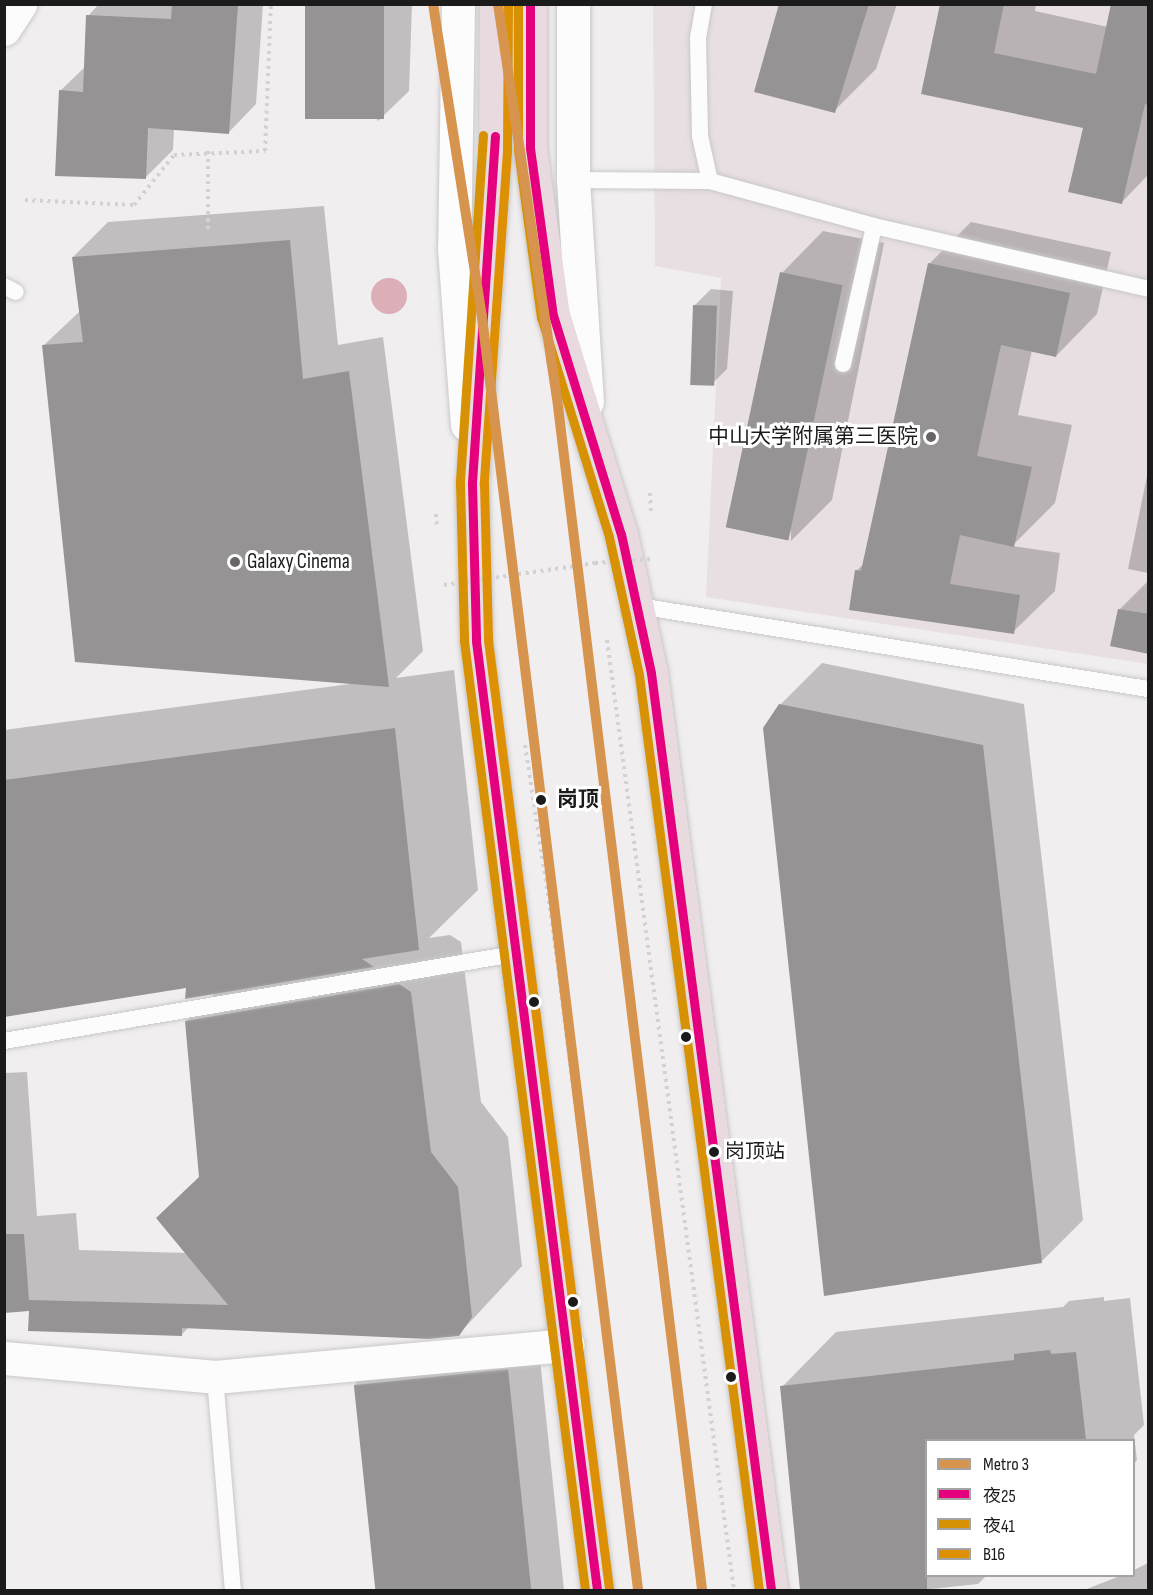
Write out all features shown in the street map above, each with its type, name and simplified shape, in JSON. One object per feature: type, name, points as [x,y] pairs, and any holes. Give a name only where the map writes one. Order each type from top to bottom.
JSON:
[{"type":"highway","points":[[496,4],[495,150],[472,484],[476,641],[514,954],[567,1345],[597,1590]]},
{"type":"highway","points":[[530,4],[530,148],[553,315],[621,534],[639,606],[662,741],[771,1590]]},
{"type":"main road","points":[[4,29],[20,4]]},
{"type":"main road","points":[[458,4],[454,248],[472,484]]},
{"type":"main road","points":[[573,4],[573,180],[589,433]]},
{"type":"main road","points":[[4,1358],[215,1377],[567,1345]]},
{"type":"lane","points":[[704,4],[698,38],[700,136],[710,181]]},
{"type":"lane","points":[[573,180],[710,181],[874,226],[1149,289]]},
{"type":"lane","points":[[843,364],[874,226]]},
{"type":"lane","points":[[639,606],[1149,689]]},
{"type":"lane","points":[[4,1041],[514,954]]},
{"type":"lane","points":[[215,1377],[233,1590]]},
{"type":"path","points":[[25,200],[134,205],[174,155],[265,151],[271,4]]},
{"type":"path","points":[[208,152],[208,233]]},
{"type":"path","points":[[444,585],[595,562],[654,559]]},
{"type":"path","points":[[609,651],[734,1590]]},
{"type":"path","points":[[525,742],[551,915],[638,1590]]},
{"type":"shaded area","name":"中山大学附属第三医院","points":[[653,5],[1148,5],[1148,664],[706,597],[721,278],[655,266]]},
{"type":"shaded area","points":[[389,278],[402,283],[407,296],[402,309],[389,314],[376,309],[371,296],[376,283]]},
{"type":"building","points":[[172,4],[238,4],[229,134],[148,128],[146,179],[55,176],[59,90],[83,92],[86,15],[171,19]]},
{"type":"building","points":[[305,4],[384,4],[384,119],[305,119]]},
{"type":"building","points":[[779,4],[869,4],[835,113],[754,92]]},
{"type":"building","points":[[940,4],[1004,4],[994,53],[1096,74],[1111,4],[1149,4],[1149,105],[1145,104],[1122,204],[1068,192],[1083,128],[921,94]]},
{"type":"building","points":[[290,240],[303,379],[349,371],[389,687],[75,662],[42,345],[83,342],[72,257]]},
{"type":"building","points":[[928,263],[1070,293],[1056,357],[1001,345],[977,456],[1032,467],[1014,547],[960,535],[950,584],[1020,595],[1014,634],[849,610],[855,570],[861,571]]},
{"type":"building","points":[[780,272],[843,285],[788,541],[726,527]]},
{"type":"building","points":[[693,305],[717,306],[714,386],[690,385]]},
{"type":"building","points":[[1118,609],[1149,614],[1149,654],[1110,646]]},
{"type":"building","points":[[779,704],[983,745],[1042,1263],[824,1296],[763,728]]},
{"type":"building","points":[[395,728],[419,950],[362,959],[374,967],[185,999],[186,988],[4,1017],[4,780]]},
{"type":"building","points":[[399,984],[411,992],[431,1152],[458,1187],[472,1317],[459,1336],[429,1339],[182,1328],[182,1336],[28,1331],[29,1311],[4,1313],[4,1234],[24,1234],[29,1300],[228,1305],[156,1218],[199,1177],[185,1021]]},
{"type":"building","points":[[1050,1350],[1051,1354],[1076,1352],[1086,1439],[925,1439],[925,1577],[927,1577],[927,1590],[800,1590],[780,1386],[1014,1360],[1014,1354]]},
{"type":"building","points":[[508,1369],[531,1590],[375,1590],[354,1385]]},
{"type":"metro line","name":"3","points":[[433,4],[482,317],[638,1590]]},
{"type":"metro line","name":"3","points":[[498,4],[557,398],[702,1590]]},
{"type":"transit line","name":"B16","points":[[508,4],[507,151],[484,484],[488,640],[609,1588]]},
{"type":"transit line","name":"夜41","points":[[518,4],[518,150],[541,317],[609,537],[639,675],[759,1590]]},
{"type":"transit line","name":"夜25","points":[[530,4],[530,148],[553,315],[621,534],[651,673],[771,1590]]},
{"type":"transit line","name":"夜41","points":[[483,135],[460,483],[464,641],[585,1590]]},
{"type":"transit line","name":"夜25","points":[[495,136],[472,484],[476,641],[597,1590]]},
{"type":"place","name":"中山大学附属第三医院","points":[[931,437]]},
{"type":"place","name":"Galaxy Cinema","points":[[235,562]]},
{"type":"place","name":"岗顶","points":[[541,800]]},
{"type":"place","name":"岗顶站","points":[[714,1152]]}]
